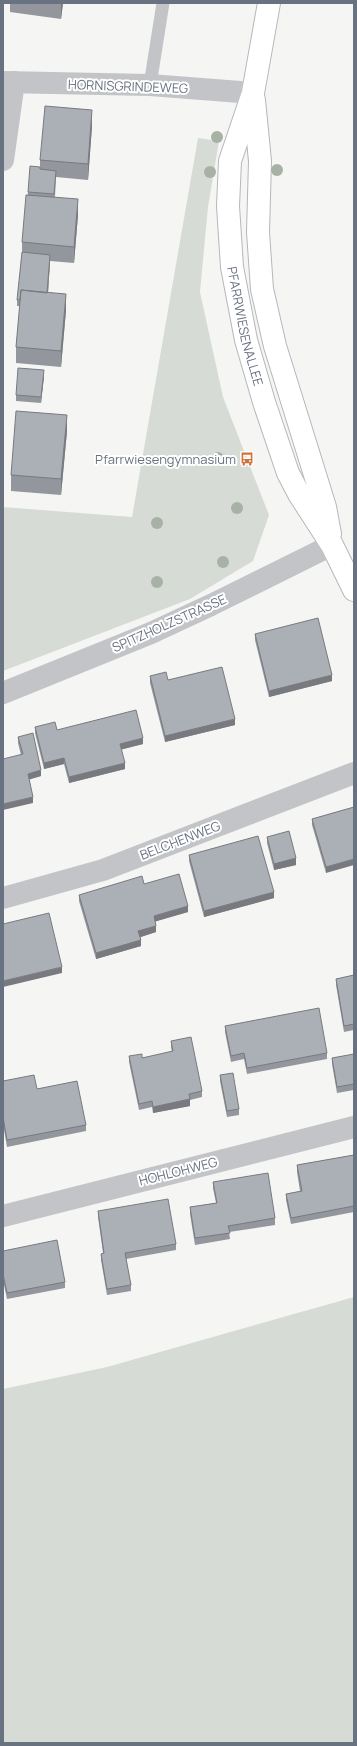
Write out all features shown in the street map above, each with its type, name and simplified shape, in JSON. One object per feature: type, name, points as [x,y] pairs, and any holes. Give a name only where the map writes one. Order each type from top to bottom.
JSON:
[{"type":"main road","name":"PFARRWIESENALLEE","points":[[269,3],[253,93],[230,161],[228,206],[232,267],[246,340],[264,402],[286,466],[299,494],[352,579]]},
{"type":"main road","name":"PFARRWIESENALLEE","points":[[253,93],[260,161],[258,232],[262,290],[275,346],[325,507],[332,545]]},
{"type":"street","name":"HORNISGRINDEWEG","points":[[9,82],[150,85],[253,93]]},
{"type":"street","points":[[3,160],[9,82]]},
{"type":"street","name":"SPITZHOLZSTRASSE","points":[[3,693],[158,630],[332,545]]},
{"type":"street","name":"BELCHENWEG","points":[[3,898],[103,870],[354,773]]},
{"type":"street","name":"HOHLOHWEG","points":[[3,1216],[354,1127]]},
{"type":"lane","points":[[150,85],[163,3]]},
{"type":"shaded area","points":[[198,138],[219,141],[208,207],[200,292],[223,397],[269,515],[253,561],[190,599],[3,671],[3,507],[132,517]]},
{"type":"shaded area","points":[[354,1297],[354,1743],[3,1743],[3,1389],[107,1367]]},
{"type":"building","points":[[45,106],[92,110],[88,164],[40,160]]},
{"type":"building","points":[[30,166],[56,171],[54,194],[28,192]]},
{"type":"building","points":[[26,195],[78,199],[74,247],[22,242]]},
{"type":"building","points":[[22,252],[50,255],[47,293],[21,290],[20,300],[17,300]]},
{"type":"building","points":[[21,290],[66,294],[61,351],[16,347]]},
{"type":"building","points":[[18,368],[44,370],[41,397],[16,395]]},
{"type":"building","points":[[16,411],[67,415],[61,479],[11,475]]},
{"type":"building","points":[[318,618],[332,675],[269,691],[255,634]]},
{"type":"building","points":[[222,667],[235,719],[165,736],[150,676],[166,672],[168,680]]},
{"type":"building","points":[[136,710],[143,738],[120,744],[125,763],[69,777],[64,758],[44,763],[35,727],[55,722],[57,730]]},
{"type":"building","points":[[33,733],[41,770],[28,774],[33,797],[3,804],[3,759],[23,754],[18,737]]},
{"type":"building","points":[[354,807],[354,859],[326,867],[312,819]]},
{"type":"building","points":[[289,831],[296,858],[274,864],[267,837]]},
{"type":"building","points":[[258,836],[274,892],[204,911],[189,855]]},
{"type":"building","points":[[179,874],[188,906],[154,916],[156,926],[138,931],[141,940],[96,953],[79,895],[142,876],[144,884]]},
{"type":"building","points":[[49,913],[62,967],[3,981],[3,924]]},
{"type":"building","points":[[354,975],[354,1024],[344,1026],[336,979]]},
{"type":"building","points":[[319,1008],[327,1053],[247,1068],[244,1053],[231,1056],[225,1026]]},
{"type":"building","points":[[191,1037],[202,1091],[189,1094],[190,1099],[153,1107],[152,1101],[139,1104],[129,1056],[142,1054],[142,1058],[173,1051],[171,1041]]},
{"type":"building","points":[[354,1054],[354,1084],[337,1087],[332,1058]]},
{"type":"building","points":[[233,1073],[239,1109],[227,1111],[220,1075]]},
{"type":"building","points":[[34,1075],[37,1089],[77,1081],[86,1125],[7,1140],[3,1117],[3,1081]]},
{"type":"building","points":[[354,1155],[354,1206],[291,1218],[286,1194],[302,1191],[297,1165]]},
{"type":"building","points":[[268,1173],[275,1218],[228,1226],[230,1233],[195,1238],[190,1207],[217,1203],[213,1182]]},
{"type":"building","points":[[168,1199],[176,1244],[125,1253],[131,1285],[107,1289],[101,1254],[104,1253],[98,1211]]},
{"type":"building","points":[[57,1240],[65,1282],[7,1293],[3,1274],[3,1251]]},
{"type":"place","name":"Pfarrwiesengymnasium","points":[[247,459]]}]
